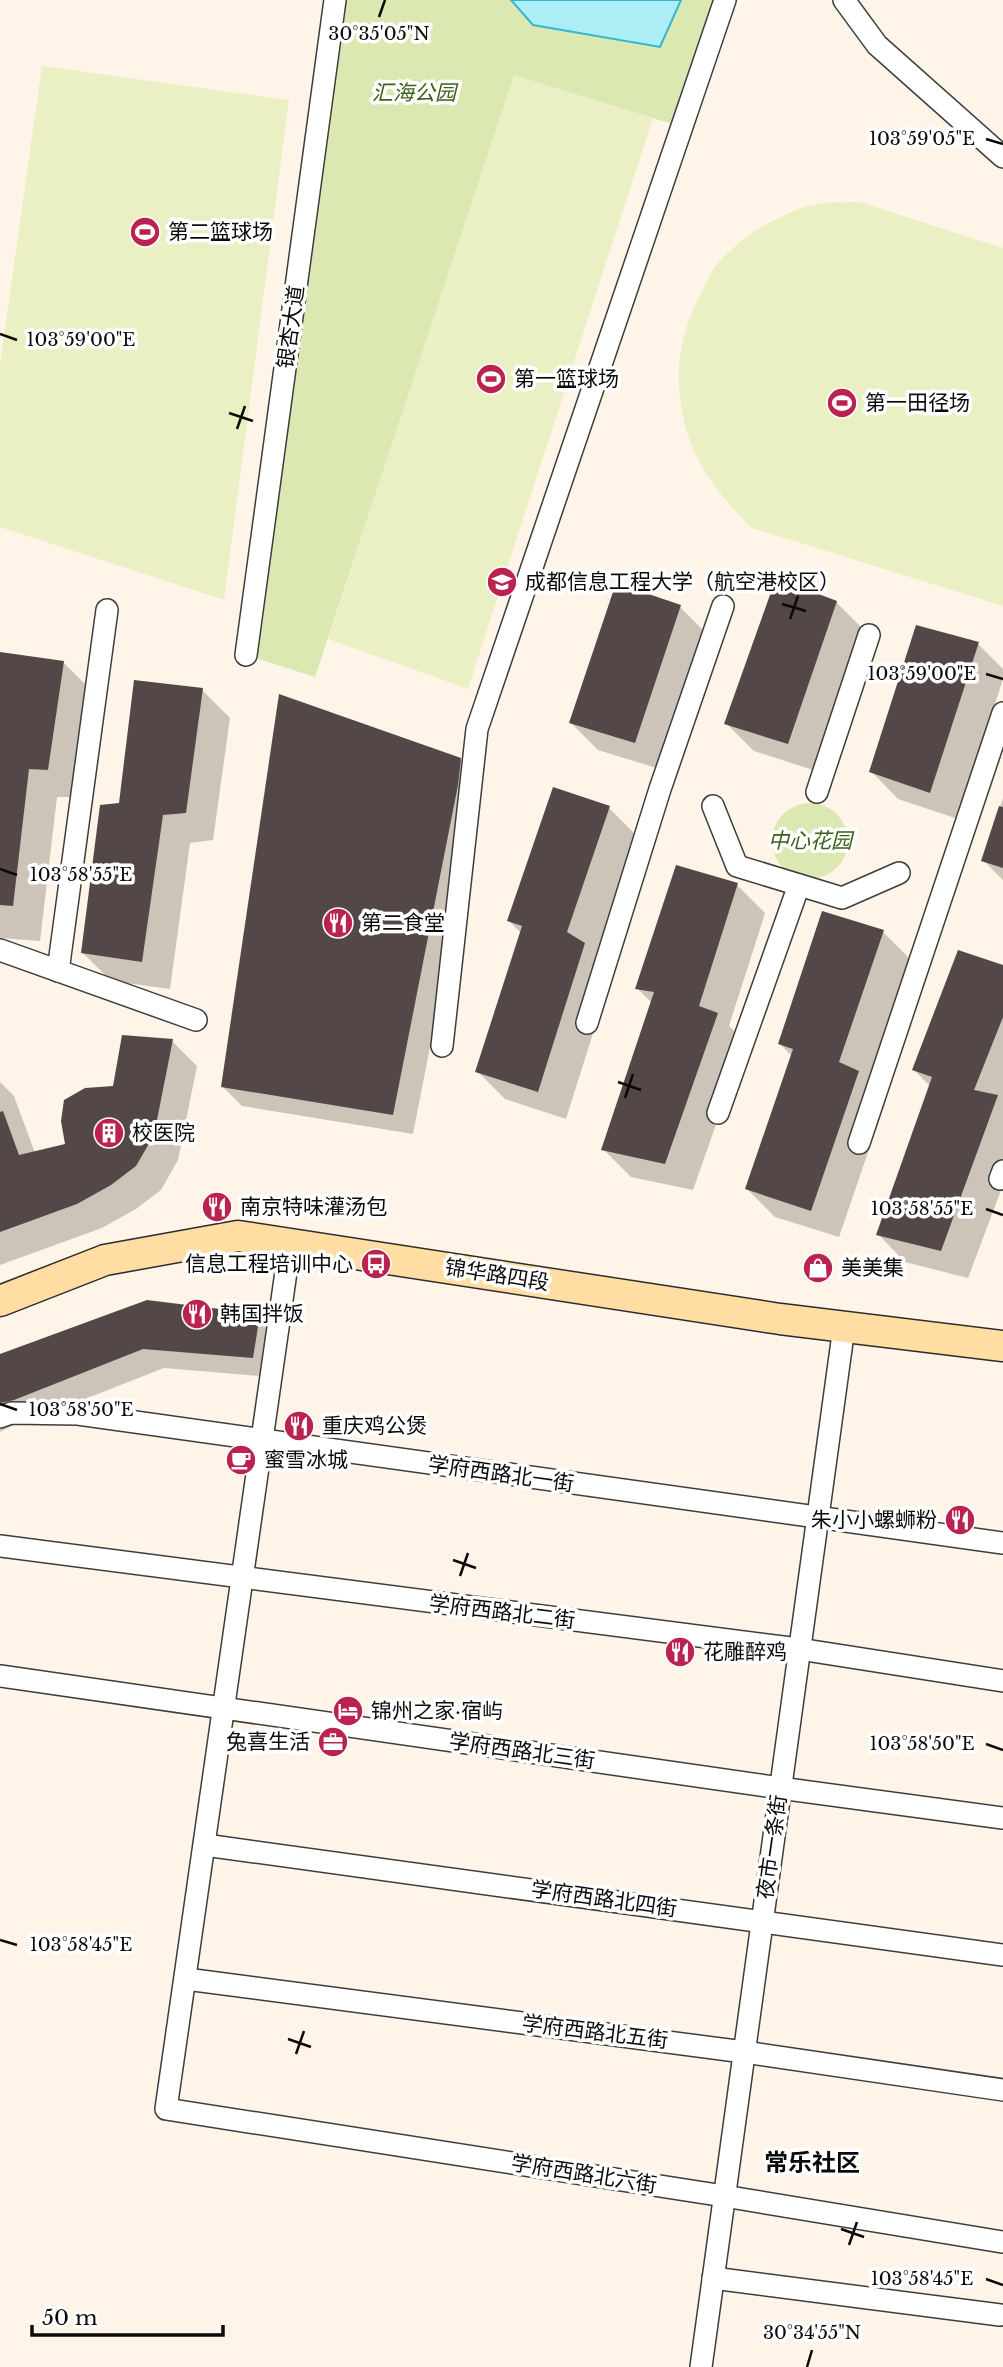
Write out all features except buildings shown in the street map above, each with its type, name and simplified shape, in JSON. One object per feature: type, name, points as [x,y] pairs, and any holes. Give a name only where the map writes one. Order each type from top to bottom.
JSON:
[{"type":"main road","name":"锦华路四段","points":[[0,1301],[105,1260],[237,1236],[844,1327],[1003,1346]]},
{"type":"street","name":"银杏大道","points":[[246,655],[335,0]]},
{"type":"street","points":[[442,1046],[477,729],[725,0]]},
{"type":"street","points":[[844,0],[877,45],[1003,157]]},
{"type":"street","points":[[587,1023],[660,789],[723,606]]},
{"type":"street","points":[[58,971],[107,610]]},
{"type":"street","points":[[817,792],[869,635]]},
{"type":"street","points":[[859,1143],[1003,713]]},
{"type":"street","points":[[713,806],[737,866],[842,898],[899,873]]},
{"type":"street","points":[[719,1113],[799,885]]},
{"type":"street","points":[[0,950],[197,1020]]},
{"type":"street","points":[[186,1979],[290,1244]]},
{"type":"street","name":"夜市一条街","points":[[701,2367],[844,1327]]},
{"type":"street","name":"学府西路北一街","points":[[0,1418],[11,1413],[78,1413],[1003,1544]]},
{"type":"street","name":"学府西路北二街","points":[[0,1546],[799,1649],[1003,1681]]},
{"type":"street","name":"学府西路北三街","points":[[0,1676],[1003,1818]]},
{"type":"street","name":"学府西路北四街","points":[[205,1845],[1003,1955]]},
{"type":"street","name":"学府西路北五街","points":[[186,1979],[744,2052],[1003,2090]]},
{"type":"street","name":"学府西路北六街","points":[[186,1979],[166,2109],[1002,2242]]},
{"type":"street","points":[[713,2278],[1000,2315]]},
{"type":"green space","name":"汇海公园","points":[[335,0],[725,0],[682,127],[514,76],[315,677],[246,655]]},
{"type":"green space","name":"第二篮球场","points":[[42,66],[289,100],[224,600],[0,527],[0,364]]},
{"type":"green space","name":"第一篮球场","points":[[514,75],[653,118],[468,689],[328,639]]},
{"type":"green space","name":"第一田径场","points":[[860,202],[1003,248],[1003,606],[752,528],[710,479],[688,436],[679,389],[682,345],[691,316],[714,268],[748,236],[793,211],[823,203]]},
{"type":"green space","name":"中心花园","points":[[803,803],[817,803],[831,809],[842,820],[848,841],[845,856],[837,868],[817,879],[803,879],[789,873],[778,862],[772,848],[772,834],[778,820],[789,809]]},
{"type":"water","points":[[511,0],[681,0],[660,47],[533,25]]},
{"type":"place","name":"第二篮球场","points":[[145,232]]},
{"type":"place","name":"第一篮球场","points":[[491,379]]},
{"type":"place","name":"第一田径场","points":[[842,403]]},
{"type":"place","name":"成都信息工程大学（航空港校区）","points":[[502,582]]},
{"type":"place","name":"第二食堂","points":[[338,923]]},
{"type":"place","name":"校医院","points":[[109,1133]]},
{"type":"place","name":"南京特味灌汤包","points":[[217,1207]]},
{"type":"place","name":"信息工程培训中心","points":[[376,1264]]},
{"type":"place","name":"美美集","points":[[818,1268]]},
{"type":"place","name":"韩国拌饭","points":[[197,1314]]},
{"type":"place","name":"重庆鸡公煲","points":[[299,1426]]},
{"type":"place","name":"蜜雪冰城","points":[[241,1460]]},
{"type":"place","name":"朱小小螺蛳粉","points":[[960,1520]]},
{"type":"place","name":"花雕醉鸡","points":[[680,1652]]},
{"type":"place","name":"锦州之家·宿屿","points":[[348,1711]]},
{"type":"place","name":"兔喜生活","points":[[333,1742]]},
{"type":"district","name":"常乐社区","points":[[812,2162]]}]
